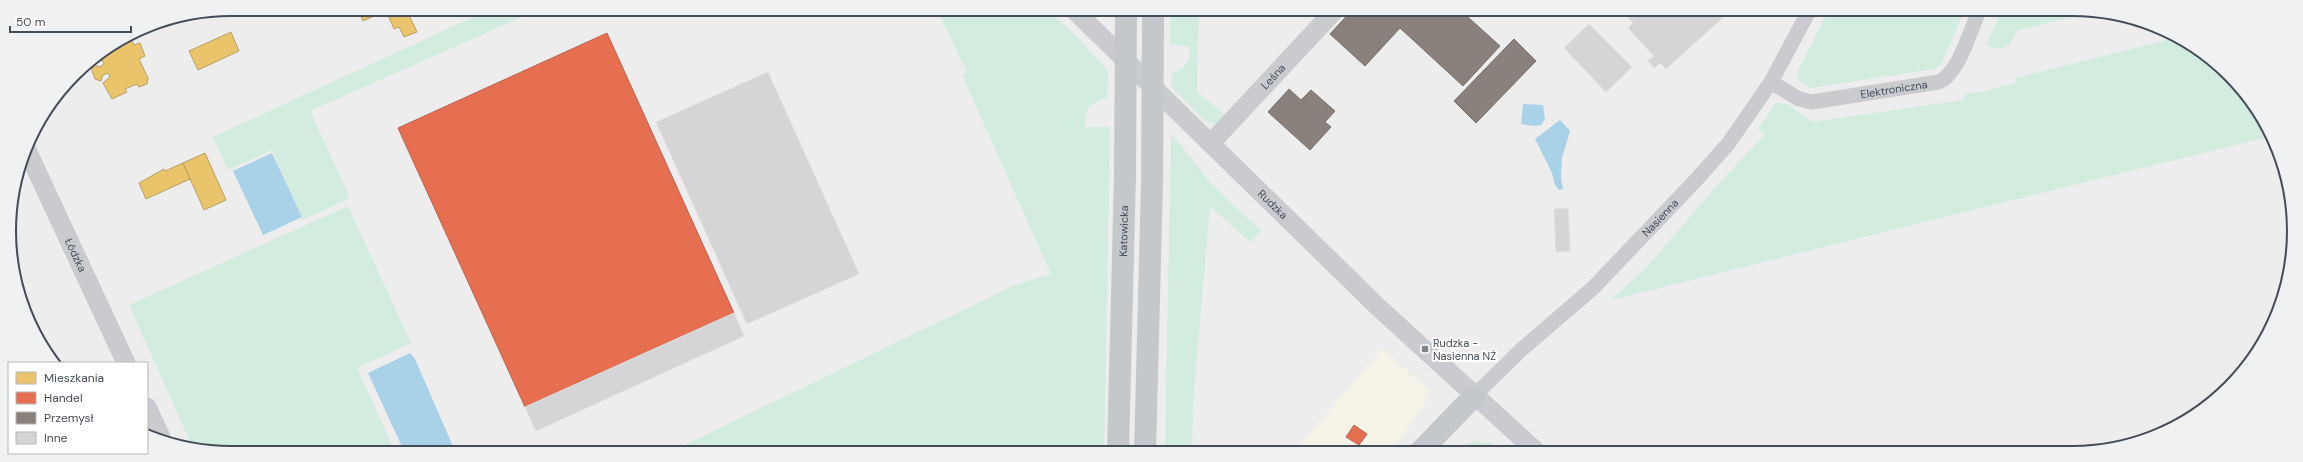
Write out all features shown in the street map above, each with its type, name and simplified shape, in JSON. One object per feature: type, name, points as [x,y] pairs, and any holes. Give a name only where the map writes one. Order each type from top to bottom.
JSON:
[{"type":"main road","name":"Katowicka","points":[[1118,446],[1125,175],[1126,16]]},
{"type":"main road","points":[[1145,446],[1152,183],[1153,16]]},
{"type":"main road","points":[[1426,446],[1474,396]]},
{"type":"street","name":"Rudzka","points":[[1080,16],[1378,307],[1530,446]]},
{"type":"street","name":"Leśna","points":[[1211,143],[1329,16]]},
{"type":"street","name":"Nasienna","points":[[1474,396],[1522,349],[1593,288],[1696,180],[1728,144],[1771,82],[1806,16]]},
{"type":"street","name":"Elektroniczna","points":[[1771,82],[1799,99],[1812,102],[1939,82],[1945,79],[1956,64],[1977,16]]},
{"type":"street","name":"Łódzka","points":[[27,161],[126,362]]},
{"type":"street","points":[[148,409],[160,434]]},
{"type":"shaded area","points":[[1382,349],[1429,390],[1424,405],[1395,446],[1299,446]]},
{"type":"green space","points":[[476,16],[524,16],[310,111],[350,198],[303,220],[272,150],[228,170],[213,137]]},
{"type":"green space","points":[[940,16],[1054,16],[1077,37],[1108,71],[1107,99],[1101,99],[1088,107],[1084,127],[1110,127],[1104,446],[682,446],[1015,285],[1051,274],[962,75],[967,72]]},
{"type":"green space","points":[[1170,16],[1199,16],[1197,92],[1224,114],[1220,122],[1214,124],[1205,121],[1171,86],[1172,73],[1177,72],[1186,64],[1190,47],[1170,44]]},
{"type":"green space","points":[[1826,16],[1962,16],[1942,63],[1934,69],[1811,88],[1799,81],[1798,71]]},
{"type":"green space","points":[[1999,16],[2077,16],[2017,31],[2010,45],[2004,48],[1992,48],[1987,44]]},
{"type":"green space","points":[[2170,39],[2203,60],[2234,89],[2251,112],[2266,138],[1611,300],[1646,268],[1714,189],[1765,134],[1758,129],[1776,103],[1787,104],[1812,122],[1963,100],[1965,94],[1986,91],[2016,82],[2016,78]]},
{"type":"green space","points":[[1171,133],[1211,184],[1261,231],[1250,242],[1210,206],[1193,403],[1192,446],[1165,446]]},
{"type":"green space","points":[[348,206],[411,343],[357,368],[393,446],[217,446],[190,442],[129,305]]},
{"type":"green space","points":[[1479,441],[1483,444],[1491,442],[1495,446],[1458,446]]},
{"type":"water","points":[[1523,104],[1543,105],[1545,119],[1541,125],[1533,126],[1521,124]]},
{"type":"water","points":[[1560,120],[1570,131],[1562,158],[1561,177],[1563,189],[1559,190],[1555,185],[1552,173],[1535,139]]},
{"type":"water","points":[[272,153],[302,217],[263,235],[233,171]]},
{"type":"water","points":[[410,353],[415,359],[453,446],[402,446],[368,373]]},
{"type":"building: Mieszkania","points":[[361,16],[374,16],[363,21]]},
{"type":"building: Mieszkania","points":[[388,16],[409,16],[417,32],[404,37],[399,27],[394,29]]},
{"type":"building: Mieszkania","points":[[231,32],[239,51],[198,70],[189,51]]},
{"type":"building: Mieszkania","points":[[132,40],[134,45],[140,43],[145,56],[139,59],[148,78],[147,84],[139,87],[137,84],[125,89],[127,92],[112,99],[103,83],[110,77],[108,73],[103,75],[101,81],[95,79],[92,71],[94,65],[100,67],[104,64],[102,60],[99,61]]},
{"type":"building: Mieszkania","points":[[205,153],[226,200],[204,210],[183,163]]},
{"type":"building: Mieszkania","points":[[183,163],[190,179],[146,199],[139,183],[164,169],[165,171]]},
{"type":"building: Handel","points":[[607,33],[734,313],[525,407],[398,128]]},
{"type":"building: Handel","points":[[1354,425],[1367,434],[1359,445],[1346,437]]},
{"type":"building: Przemysł","points":[[1346,16],[1467,16],[1500,46],[1463,86],[1400,28],[1365,66],[1330,34]]},
{"type":"building: Przemysł","points":[[1514,39],[1536,61],[1476,123],[1454,101]]},
{"type":"building: Przemysł","points":[[1289,89],[1301,100],[1311,90],[1335,111],[1325,122],[1331,127],[1310,150],[1268,112]]},
{"type":"building: Inne","points":[[1627,16],[1724,16],[1666,69],[1660,63],[1654,68],[1648,61],[1654,56],[1628,28],[1633,23]]},
{"type":"building: Inne","points":[[1589,24],[1632,67],[1606,92],[1564,48]]},
{"type":"building: Inne","points":[[768,72],[859,274],[747,324],[656,122]]},
{"type":"building: Inne","points":[[1568,208],[1570,251],[1556,252],[1554,209]]},
{"type":"building: Inne","points":[[734,313],[744,336],[536,431],[525,407]]},
{"type":"place","name":"Rudzka - Nasienna NŻ","points":[[1425,349]]}]
